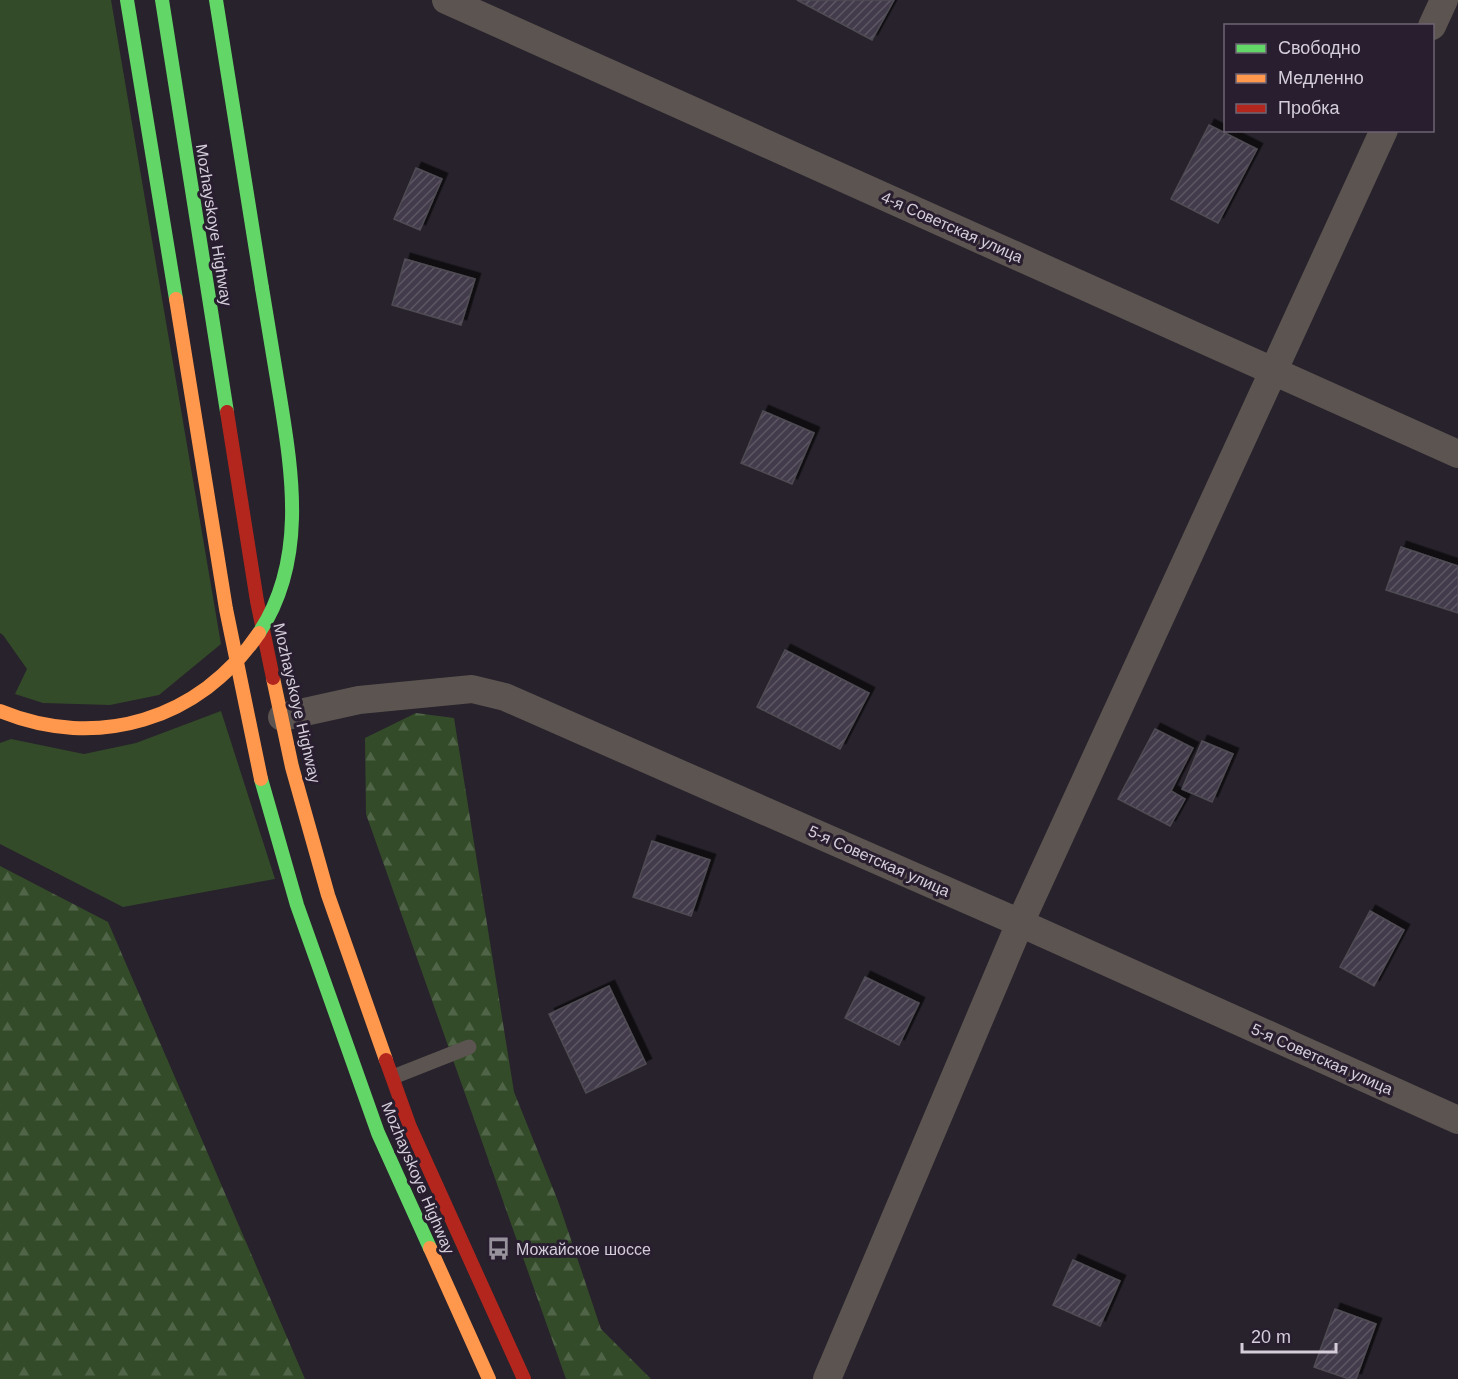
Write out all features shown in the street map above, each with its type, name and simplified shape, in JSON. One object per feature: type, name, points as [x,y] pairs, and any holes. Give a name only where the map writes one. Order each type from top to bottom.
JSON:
[{"type":"main road","name":"Mozhayskoye Highway","points":[[127,0],[226,609],[259,771],[297,905],[378,1133],[489,1379]]},
{"type":"main road","name":"Mozhayskoye Highway","points":[[162,0],[257,601],[292,767],[328,895],[410,1127],[524,1379]]},
{"type":"main road","points":[[0,711],[50,727],[97,730],[144,720],[186,704],[219,680],[246,651],[272,613],[288,567],[293,513],[289,451],[216,0]]},
{"type":"street","name":"4-я Советская улица","points":[[446,0],[1458,454]]},
{"type":"street","points":[[1433,24],[1444,0]]},
{"type":"street","points":[[827,1379],[1020,923],[1383,132]]},
{"type":"street","name":"5-я Советская улица","points":[[282,717],[359,700],[472,689],[505,697],[1020,923],[1458,1120]]},
{"type":"lane","points":[[393,1077],[469,1047]]},
{"type":"green space","points":[[0,0],[111,0],[221,644],[159,695],[110,705],[43,703],[15,694],[27,669],[0,633]]},
{"type":"green space","points":[[221,711],[275,879],[123,907],[0,844],[0,743],[11,739],[84,754],[136,743]]},
{"type":"green space","points":[[416,713],[454,718],[514,1092],[558,1201],[601,1329],[651,1379],[566,1379],[366,814],[365,738]]},
{"type":"green space","points":[[0,866],[108,922],[305,1379],[0,1379]]},
{"type":"building","points":[[797,0],[894,0],[872,40]]},
{"type":"building","points":[[1209,125],[1257,149],[1218,223],[1171,199]]},
{"type":"building","points":[[416,168],[442,179],[420,230],[394,219]]},
{"type":"building","points":[[405,259],[475,279],[461,325],[392,305]]},
{"type":"building","points":[[763,411],[814,433],[792,484],[741,463]]},
{"type":"building","points":[[1401,547],[1458,566],[1458,613],[1386,590]]},
{"type":"building","points":[[785,650],[869,693],[840,749],[757,707]]},
{"type":"building","points":[[1155,729],[1193,748],[1171,791],[1185,799],[1170,826],[1118,799]]},
{"type":"building","points":[[1202,741],[1233,754],[1212,802],[1182,789]]},
{"type":"building","points":[[652,841],[710,860],[691,916],[633,897]]},
{"type":"building","points":[[1370,911],[1404,930],[1374,986],[1340,967]]},
{"type":"building","points":[[865,977],[919,1003],[899,1045],[845,1018]]},
{"type":"building","points":[[609,986],[646,1064],[586,1093],[549,1014]]},
{"type":"building","points":[[1073,1260],[1120,1281],[1100,1326],[1053,1305]]},
{"type":"building","points":[[1335,1309],[1376,1324],[1356,1379],[1349,1379],[1314,1367]]},
{"type":"traffic: fast","points":[[127,0],[176,299]]},
{"type":"traffic: fast","points":[[162,0],[227,412]]},
{"type":"traffic: fast","points":[[216,0],[262,288]]},
{"type":"traffic: fast","points":[[259,633],[274,606],[284,577],[290,548],[292,518],[289,458],[262,288]]},
{"type":"traffic: fast","points":[[261,779],[297,905],[378,1133],[430,1248]]},
{"type":"traffic: slow","points":[[176,299],[226,609],[261,779]]},
{"type":"traffic: slow","points":[[0,711],[37,723],[73,728],[109,727],[144,720],[177,706],[207,688],[235,663],[259,633]]},
{"type":"traffic: slow","points":[[273,678],[292,767],[328,895],[386,1060]]},
{"type":"traffic: slow","points":[[430,1248],[489,1379]]},
{"type":"traffic: jam","points":[[227,412],[257,601],[273,678]]},
{"type":"traffic: jam","points":[[386,1060],[410,1127],[524,1379]]},
{"type":"place","name":"Можайское шоссе","points":[[498,1249]]}]
